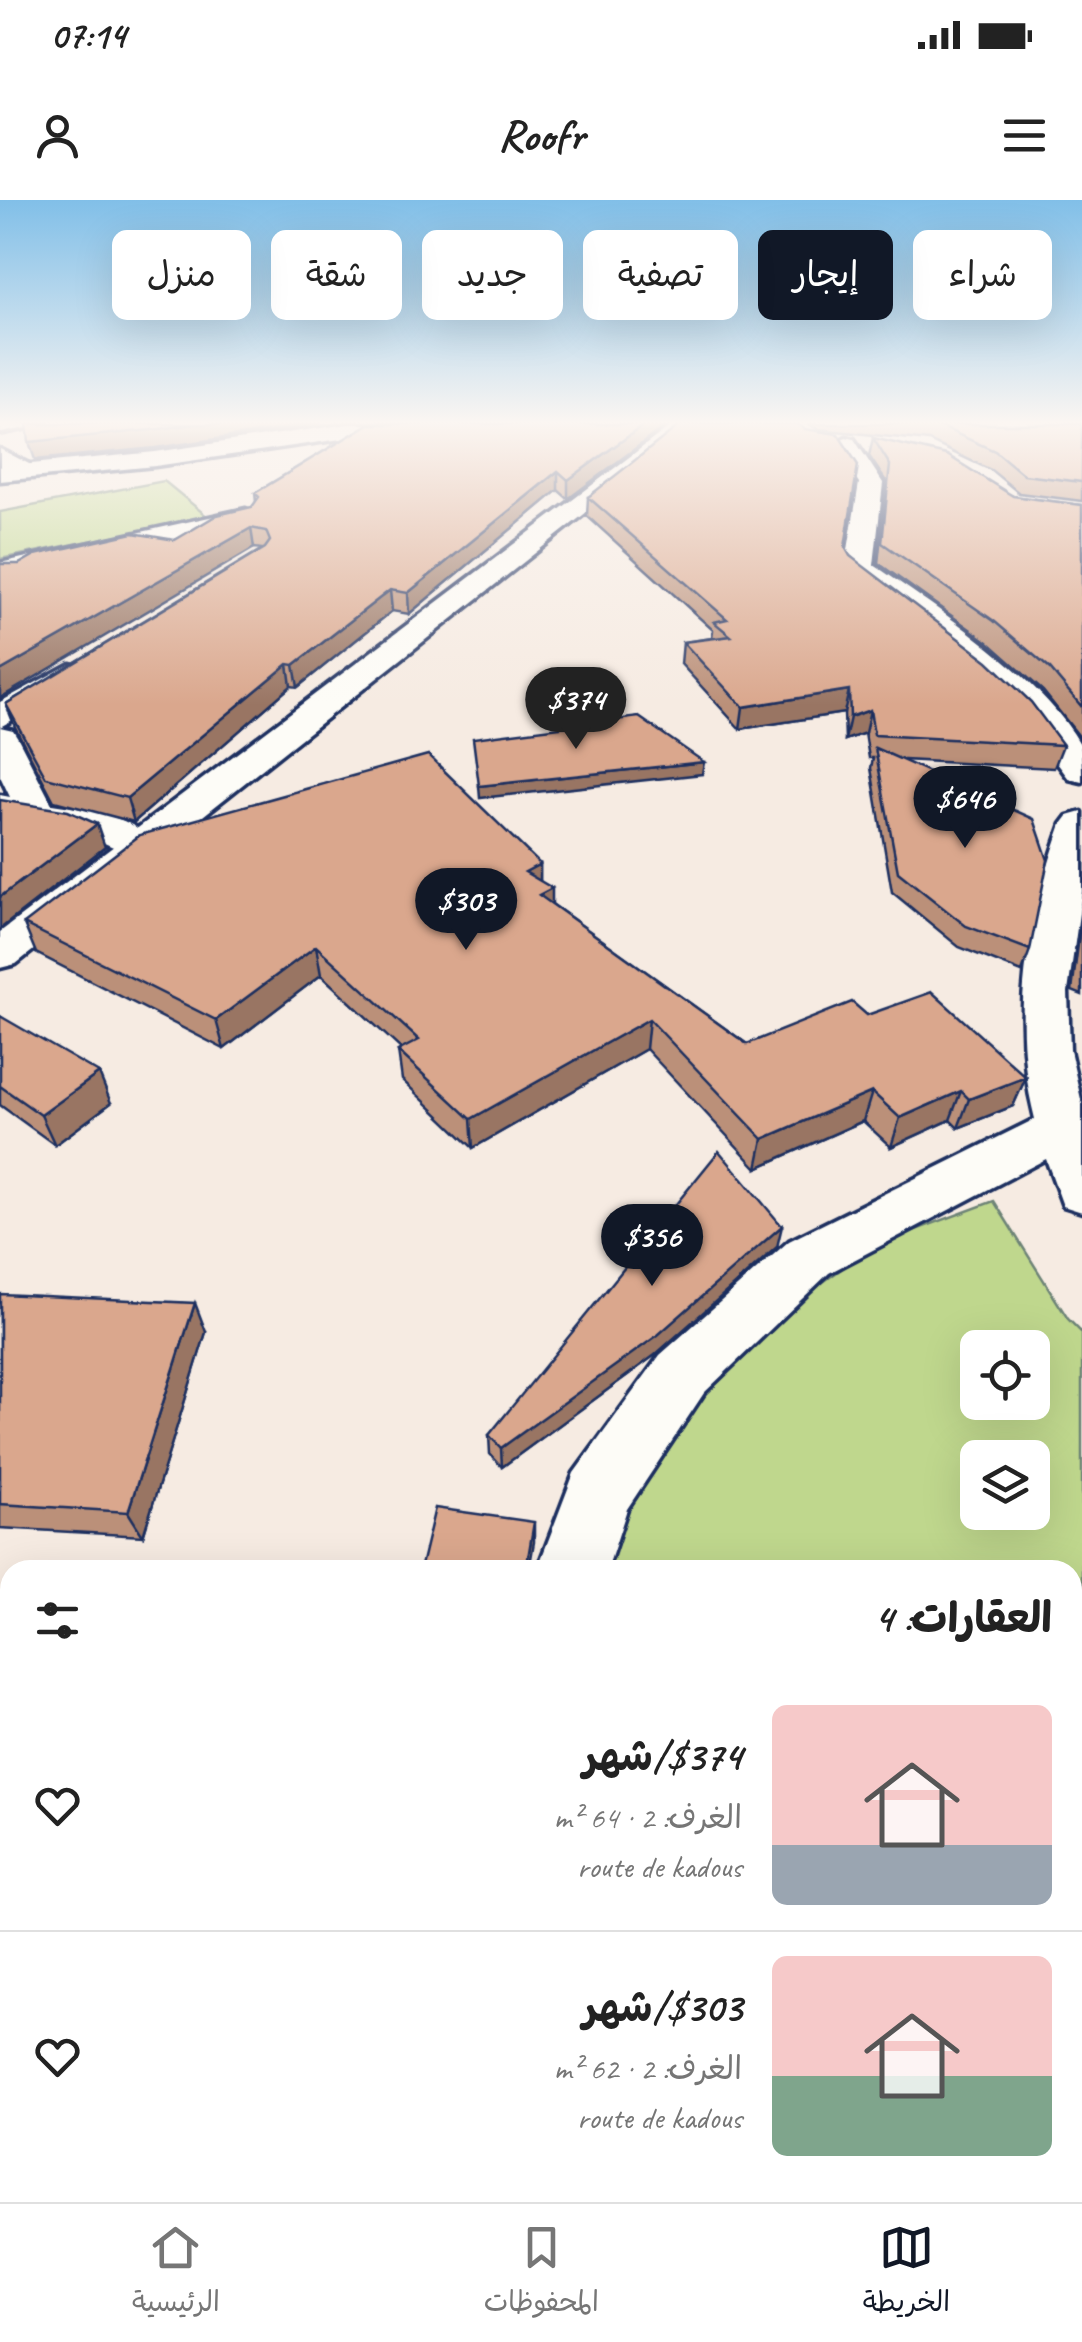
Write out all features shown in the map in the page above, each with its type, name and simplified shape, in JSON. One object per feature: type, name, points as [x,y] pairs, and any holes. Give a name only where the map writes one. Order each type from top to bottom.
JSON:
[{"type":"street","points":[[0,572],[244,517]]},
{"type":"street","points":[[0,954],[565,517]]},
{"type":"street","points":[[867,517],[860,568],[958,636],[1040,716],[1082,771]]},
{"type":"street","points":[[0,717],[96,658]]},
{"type":"street","points":[[0,738],[17,808],[88,820],[136,846]]},
{"type":"street","points":[[1082,824],[1066,868],[1044,968],[1046,1052],[1082,1192]]},
{"type":"street","points":[[575,1560],[598,1495],[682,1374],[810,1258],[1065,1126]]},
{"type":"green space","points":[[0,517],[206,517],[0,559]]},
{"type":"green space","points":[[994,1201],[1068,1319],[1082,1333],[1082,1560],[600,1560],[650,1452],[767,1322],[875,1245]]},
{"type":"building","points":[[213,517],[501,517],[408,593],[390,590],[294,665],[288,664],[127,798],[46,777],[6,704],[265,548],[270,541],[266,531],[251,528],[0,671],[0,564],[19,564],[35,555],[133,533],[175,540]]},
{"type":"building","points":[[611,517],[850,517],[845,547],[850,556],[988,661],[1031,702],[1063,745],[874,735],[870,710],[850,717],[849,690],[743,707],[683,642],[731,636],[714,622],[727,619]]},
{"type":"building","points":[[885,517],[1082,517],[1082,707],[1050,669],[994,621],[882,543]]},
{"type":"building","points":[[639,717],[704,762],[479,786],[473,738]]},
{"type":"building","points":[[875,748],[1034,819],[1048,860],[1030,950],[966,926],[898,872]]},
{"type":"building","points":[[428,755],[540,864],[525,872],[552,888],[539,895],[747,1044],[852,1002],[867,1015],[932,992],[1026,1077],[969,1099],[961,1091],[900,1118],[872,1092],[763,1139],[649,1019],[471,1119],[398,1051],[419,1040],[316,946],[216,1020],[24,924],[140,835]]},
{"type":"building","points":[[0,800],[68,811],[97,824],[0,897]]},
{"type":"building","points":[[0,1016],[99,1073],[41,1115],[0,1086]]},
{"type":"building","points":[[719,1151],[782,1226],[658,1335],[501,1448],[489,1435]]},
{"type":"building","points":[[0,1294],[195,1303],[128,1512],[0,1504]]},
{"type":"building","points":[[435,1508],[534,1522],[528,1560],[422,1560]]}]
